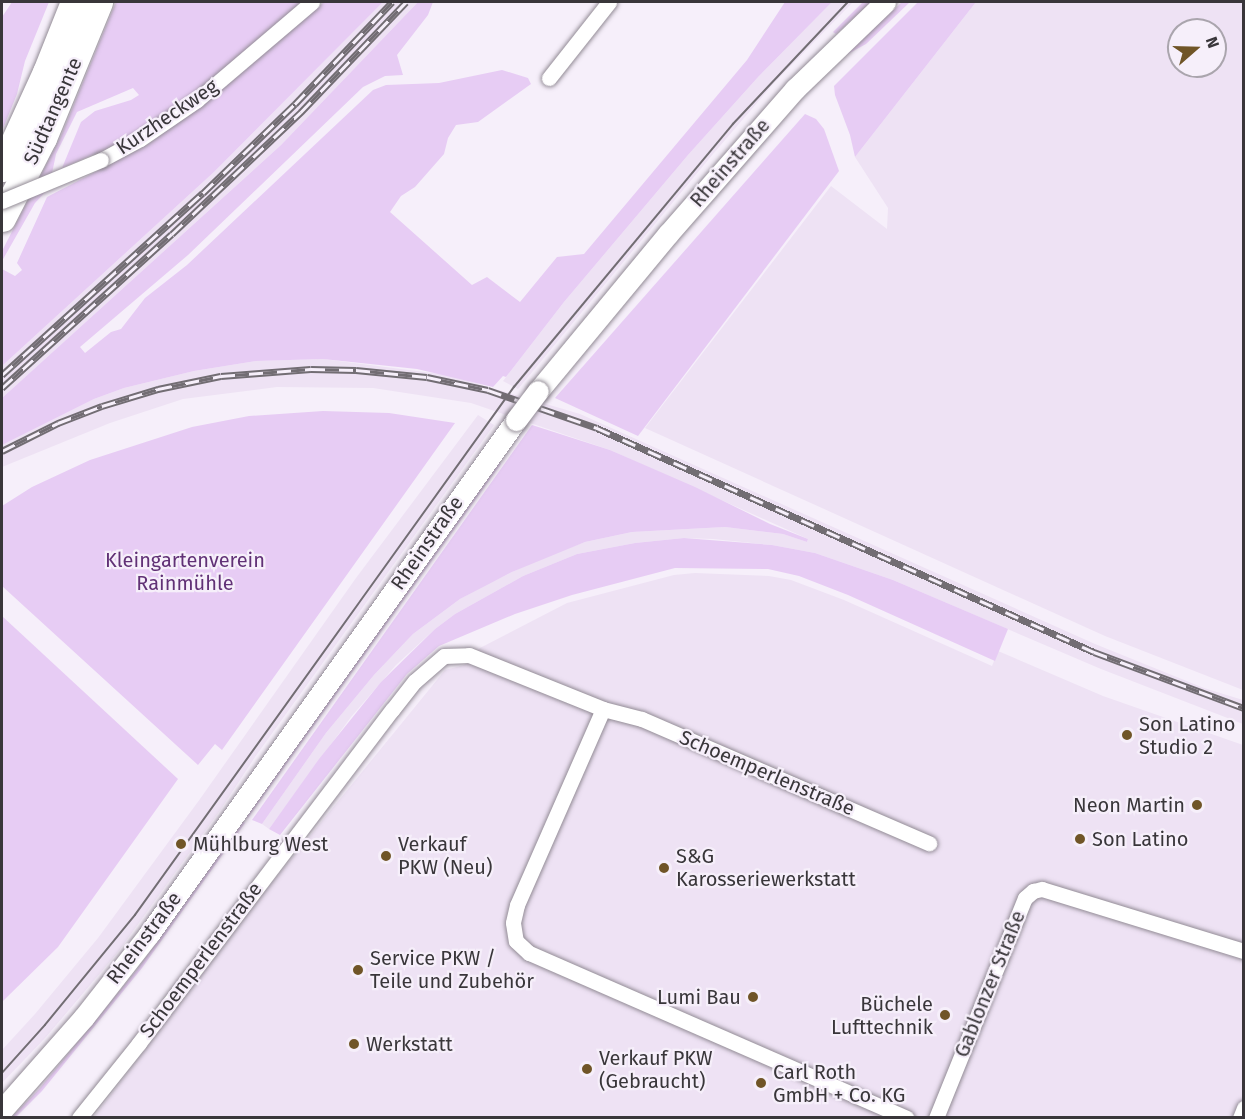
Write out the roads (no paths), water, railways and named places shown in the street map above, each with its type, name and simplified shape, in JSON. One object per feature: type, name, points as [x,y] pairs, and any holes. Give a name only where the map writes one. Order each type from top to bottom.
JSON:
[{"type":"highway","name":"Südtangente","points":[[2,168],[46,72],[74,2]]},
{"type":"highway","name":"Südtangente","points":[[2,218],[43,138],[99,2]]},
{"type":"main road","name":"Rheinstraße","points":[[2,1110],[84,1017],[149,934],[538,391],[668,234],[787,98],[885,2]]},
{"type":"street","name":"Kurzheckweg","points":[[2,201],[101,160],[140,139],[198,99],[312,2]]},
{"type":"street","points":[[549,78],[609,2]]},
{"type":"street","name":"Schoemperlenstraße","points":[[79,1118],[139,1043],[415,681],[439,659],[453,654],[469,655],[603,709],[642,719],[929,843]]},
{"type":"street","points":[[603,709],[517,905],[513,923],[516,941],[529,953],[906,1118]]},
{"type":"street","name":"Gablonzer Straße","points":[[936,1118],[1025,898],[1033,891],[1042,889],[1244,951]]},
{"type":"street","points":[[1240,1118],[1244,1108]]},
{"type":"tram line","points":[[2,1073],[45,1025],[135,915],[514,387],[733,124],[848,2]]},
{"type":"railway","points":[[2,375],[203,193],[295,104],[392,2]]},
{"type":"railway","points":[[2,388],[172,234],[301,112],[406,2]]},
{"type":"railway","points":[[2,451],[58,423],[102,406],[158,389],[221,376],[311,369],[356,370],[427,377],[488,390],[597,428],[1094,652],[1244,708]]},
{"type":"place","name":"Son Latino Studio 2","points":[[1127,735]]},
{"type":"place","name":"Neon Martin","points":[[1197,805]]},
{"type":"place","name":"Son Latino","points":[[1080,839]]},
{"type":"place","name":"Mühlburg West","points":[[181,844]]},
{"type":"place","name":"Verkauf PKW (Neu)","points":[[386,856]]},
{"type":"place","name":"S&G Karosseriewerkstatt","points":[[664,868]]},
{"type":"place","name":"Service PKW / Teile und Zubehör","points":[[358,970]]},
{"type":"place","name":"Lumi Bau","points":[[753,997]]},
{"type":"place","name":"Büchele Lufttechnik","points":[[945,1015]]},
{"type":"place","name":"Werkstatt","points":[[354,1044]]},
{"type":"place","name":"Verkauf PKW (Gebraucht)","points":[[587,1069]]},
{"type":"place","name":"Carl Roth GmbH + Co. KG","points":[[761,1083]]},
{"type":"park label","name":"Kleingartenverein Rainmühle","points":[[185,572]]}]
